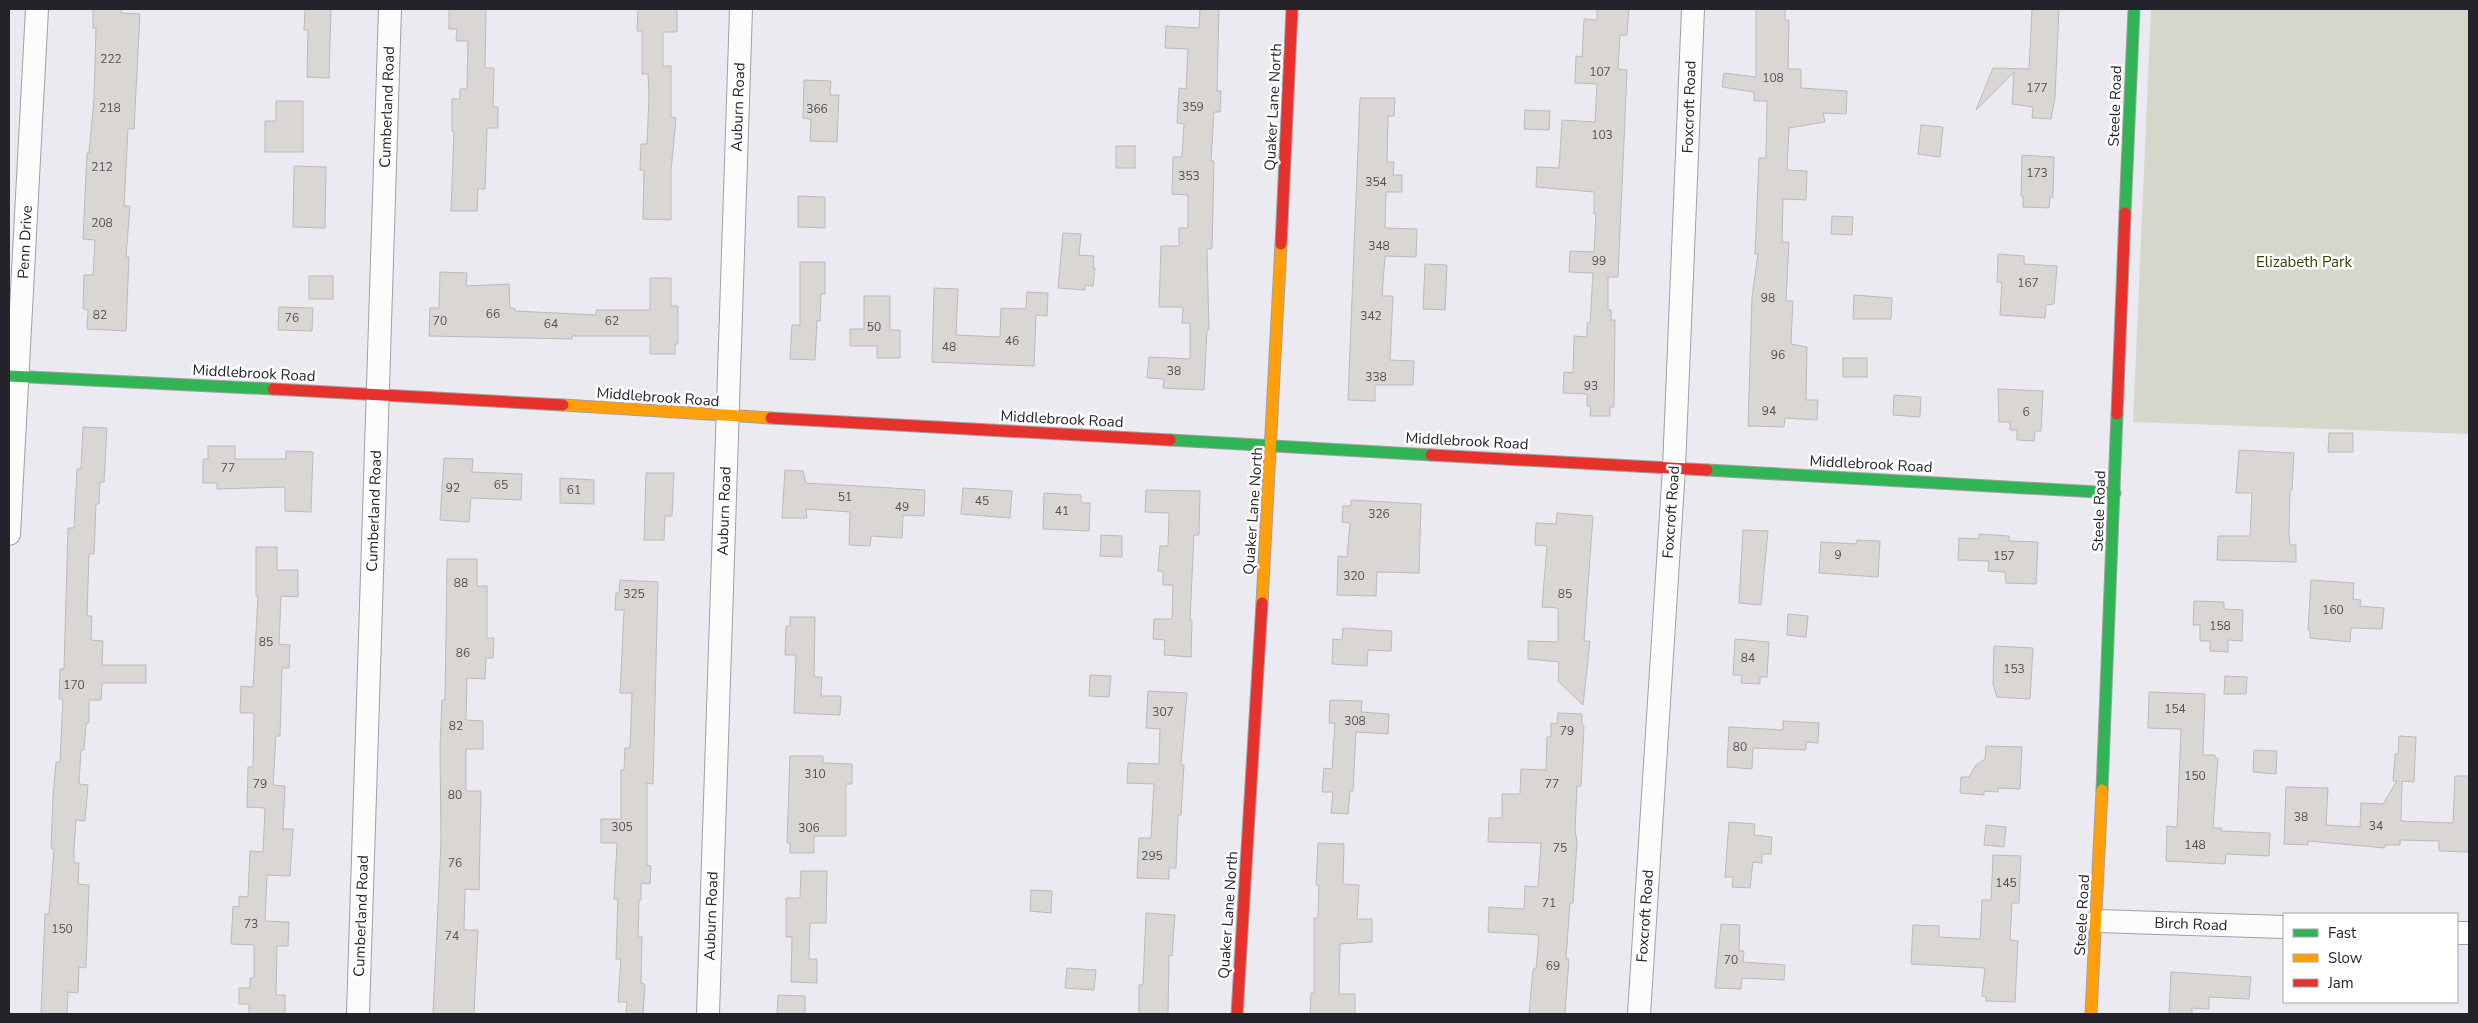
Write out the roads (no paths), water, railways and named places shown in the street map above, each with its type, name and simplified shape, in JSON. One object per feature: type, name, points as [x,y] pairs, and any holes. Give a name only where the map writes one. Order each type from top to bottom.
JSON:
[{"type":"street","name":"Penn Drive","points":[[9,534],[13,376],[37,9]]},
{"type":"street","name":"Cumberland Road","points":[[358,1014],[390,9]]},
{"type":"street","name":"Auburn Road","points":[[708,1014],[741,9]]},
{"type":"street","name":"Quaker Lane North","points":[[1237,1014],[1272,445],[1292,9]]},
{"type":"street","name":"Foxcroft Road","points":[[1639,1014],[1674,468],[1693,9]]},
{"type":"street","name":"Steele Road","points":[[2091,1014],[2097,921],[2134,9]]},
{"type":"street","name":"Middlebrook Road","points":[[13,376],[378,394],[728,416],[2114,493]]},
{"type":"street","name":"Birch Road","points":[[2097,921],[2283,927]]},
{"type":"park label","name":"Elizabeth Park","points":[[2304,262]]}]
